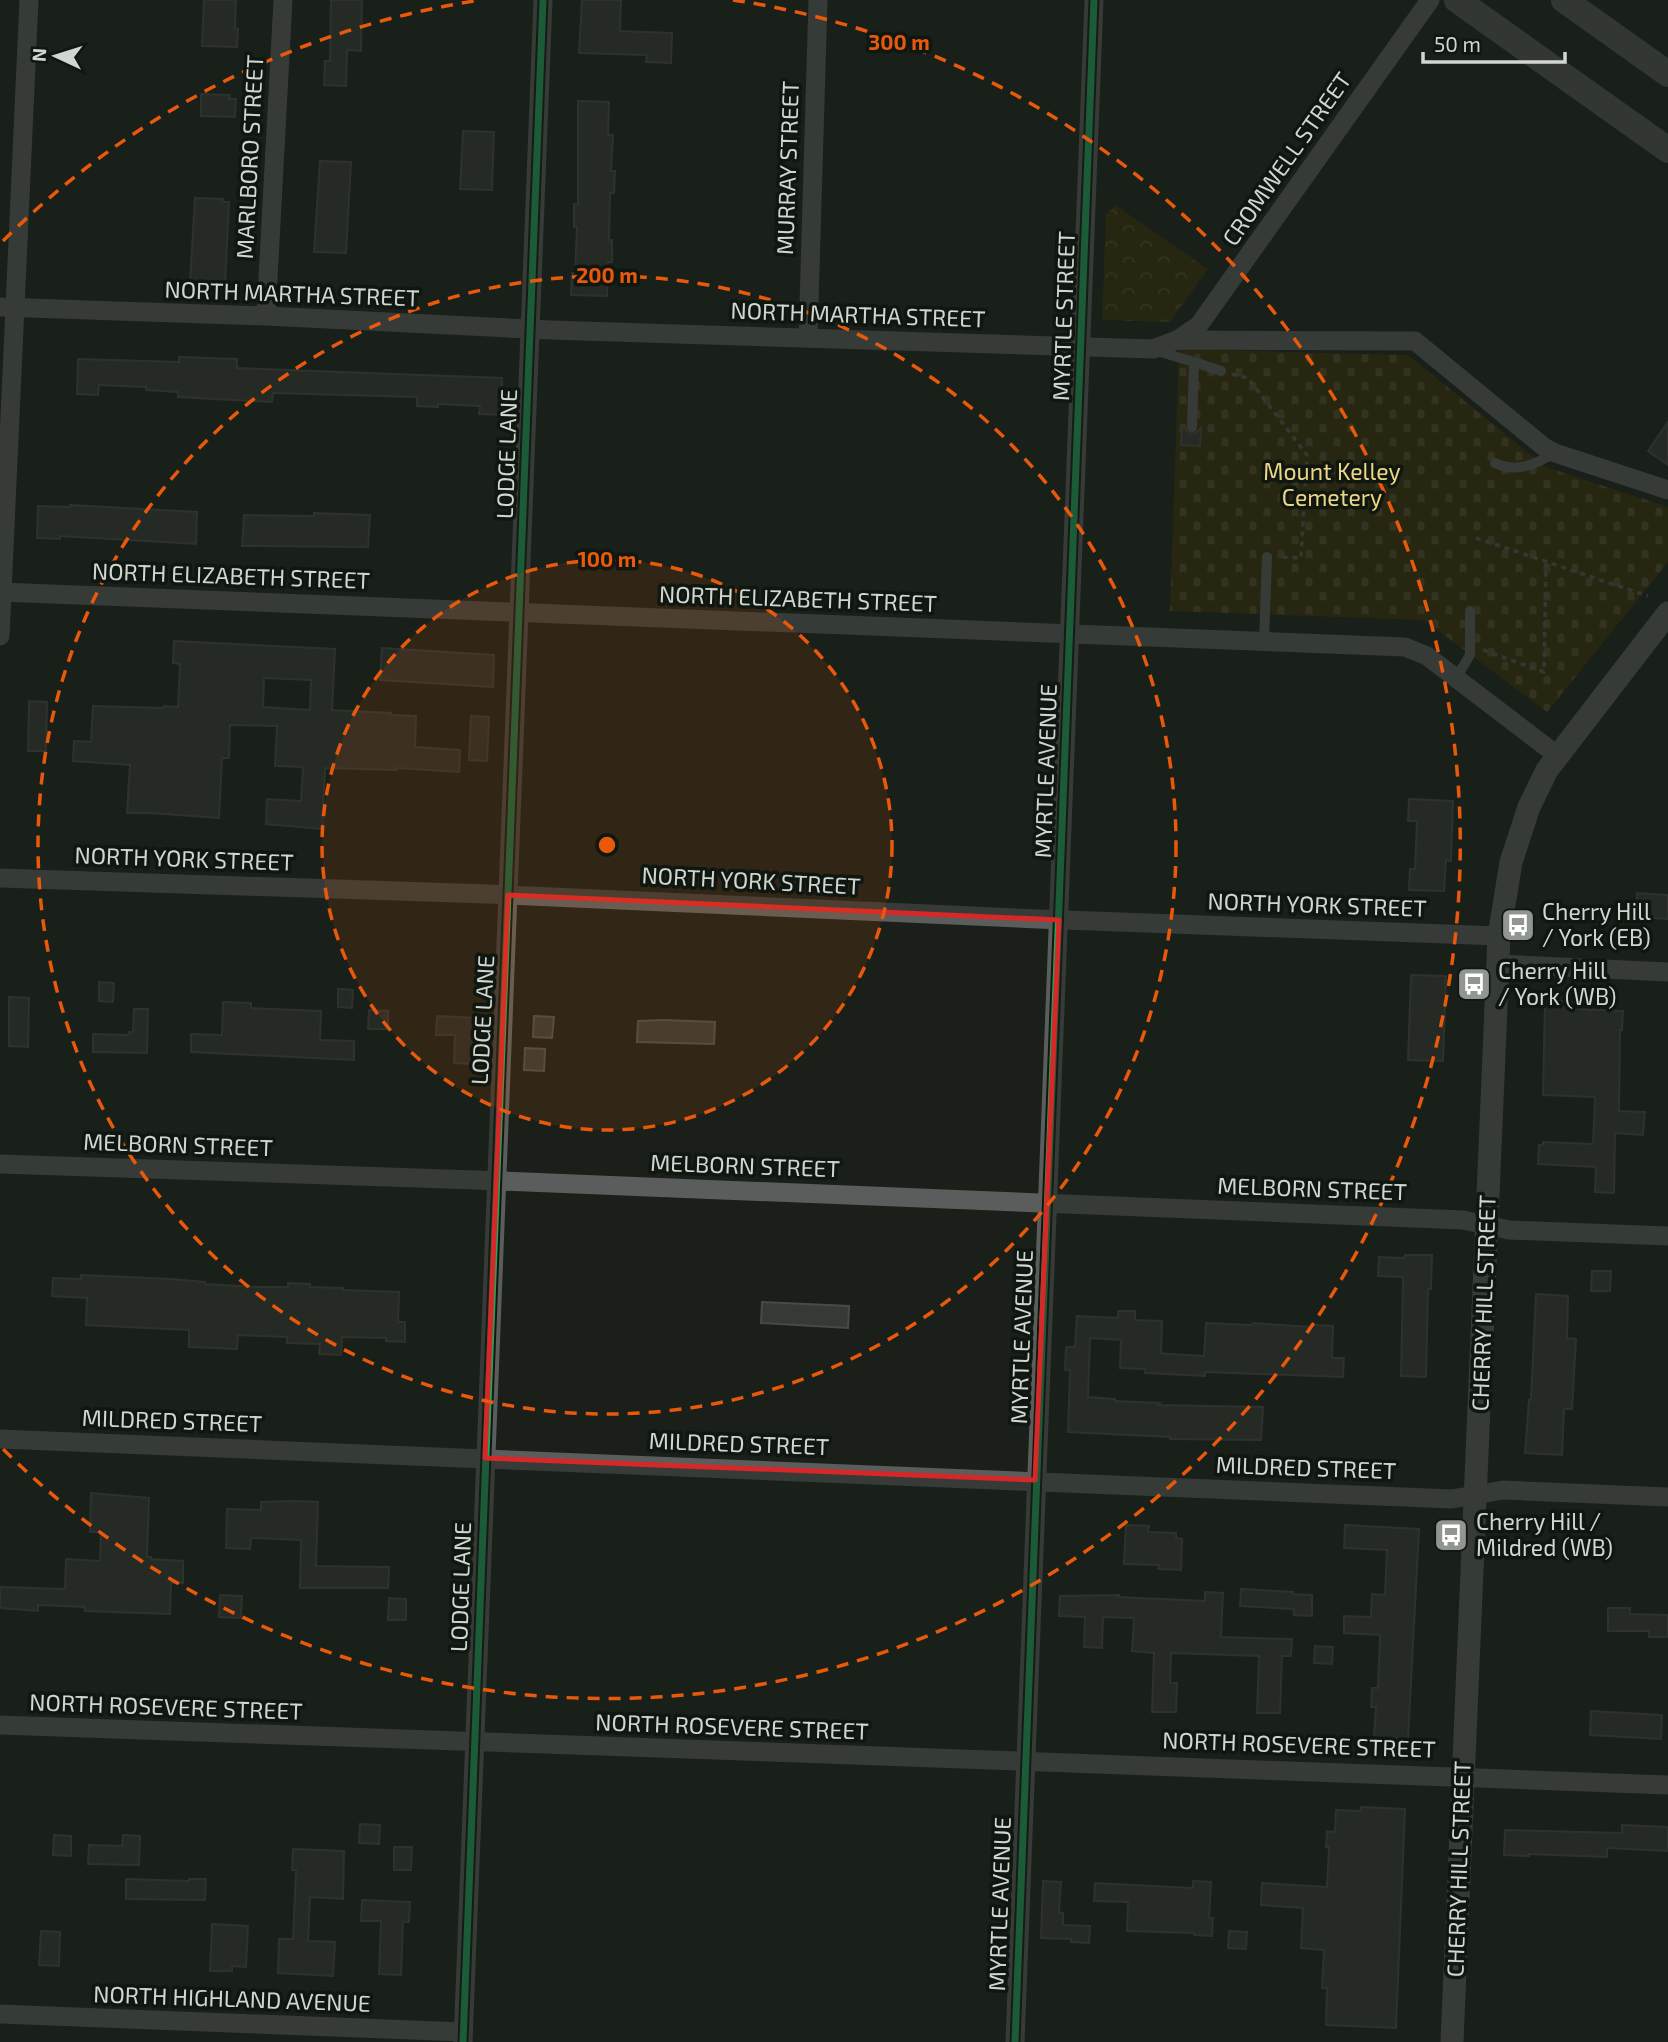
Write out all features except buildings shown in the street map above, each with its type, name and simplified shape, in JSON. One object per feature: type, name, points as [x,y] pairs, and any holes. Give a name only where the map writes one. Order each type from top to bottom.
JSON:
[{"type":"main road","points":[[1457,0],[1668,150]]},
{"type":"main road","points":[[1564,0],[1668,74]]},
{"type":"street","points":[[0,636],[7,308],[29,0]]},
{"type":"street","name":"MARLBORO STREET","points":[[266,316],[283,0]]},
{"type":"street","name":"LODGE LANE","points":[[463,2037],[543,0]]},
{"type":"street","name":"MURRAY STREET","points":[[808,338],[818,0]]},
{"type":"street","name":"MYRTLE STREET","points":[[1071,634],[1094,0]]},
{"type":"street","name":"CROMWELL STREET","points":[[1177,340],[1199,325],[1430,0]]},
{"type":"street","name":"NORTH MARTHA STREET","points":[[7,308],[266,316],[531,329],[1153,349],[1177,340],[1415,341],[1544,447],[1668,490]]},
{"type":"street","name":"NORTH ELIZABETH STREET","points":[[1,592],[1414,649],[1427,656],[1558,756]]},
{"type":"street","name":"CHERRY HILL STREET","points":[[1452,2042],[1499,936],[1505,890],[1519,834],[1547,771],[1668,612]]},
{"type":"street","name":"MYRTLE AVENUE","points":[[1015,2042],[1035,1480],[1071,634]]},
{"type":"street","name":"NORTH YORK STREET","points":[[0,878],[508,895],[1499,936]]},
{"type":"street","points":[[1498,964],[1668,972]]},
{"type":"street","name":"MELBORN STREET","points":[[0,1164],[1463,1220],[1509,1230],[1668,1236]]},
{"type":"street","name":"MILDRED STREET","points":[[0,1439],[1452,1499],[1503,1490],[1668,1497]]},
{"type":"street","name":"NORTH ROSEVERE STREET","points":[[0,1725],[1463,1775],[1668,1785]]},
{"type":"street","name":"NORTH HIGHLAND AVENUE","points":[[0,2014],[463,2037]]},
{"type":"lane","points":[[1153,349],[1221,370]]},
{"type":"lane","points":[[1192,428],[1194,362]]},
{"type":"lane","points":[[1495,463],[1509,470],[1540,462],[1555,453]]},
{"type":"lane","points":[[1264,642],[1268,557]]},
{"type":"lane","points":[[1456,678],[1470,655],[1470,611]]},
{"type":"path","points":[[1221,370],[1248,378],[1307,455],[1301,558],[1268,557]]},
{"type":"path","points":[[1476,538],[1546,564],[1648,596]]},
{"type":"path","points":[[1471,646],[1544,672],[1546,564]]},
{"type":"highlighted area","points":[[508,895],[1059,920],[1035,1480],[485,1458]]},
{"type":"green space","points":[[1115,205],[1208,269],[1170,322],[1102,320],[1106,215]]},
{"type":"green space","name":"Mount Kelley Cemetery","points":[[1179,349],[1408,355],[1546,467],[1668,507],[1668,562],[1547,712],[1424,620],[1170,611]]},
{"type":"cycle path","points":[[463,2042],[543,0]]},
{"type":"cycle path","points":[[1015,2042],[1094,0]]},
{"type":"place","name":"Cherry Hill / York (EB)","points":[[1518,925]]},
{"type":"place","name":"Cherry Hill / York (WB)","points":[[1474,984]]},
{"type":"place","name":"Cherry Hill / Mildred (WB)","points":[[1451,1535]]}]
